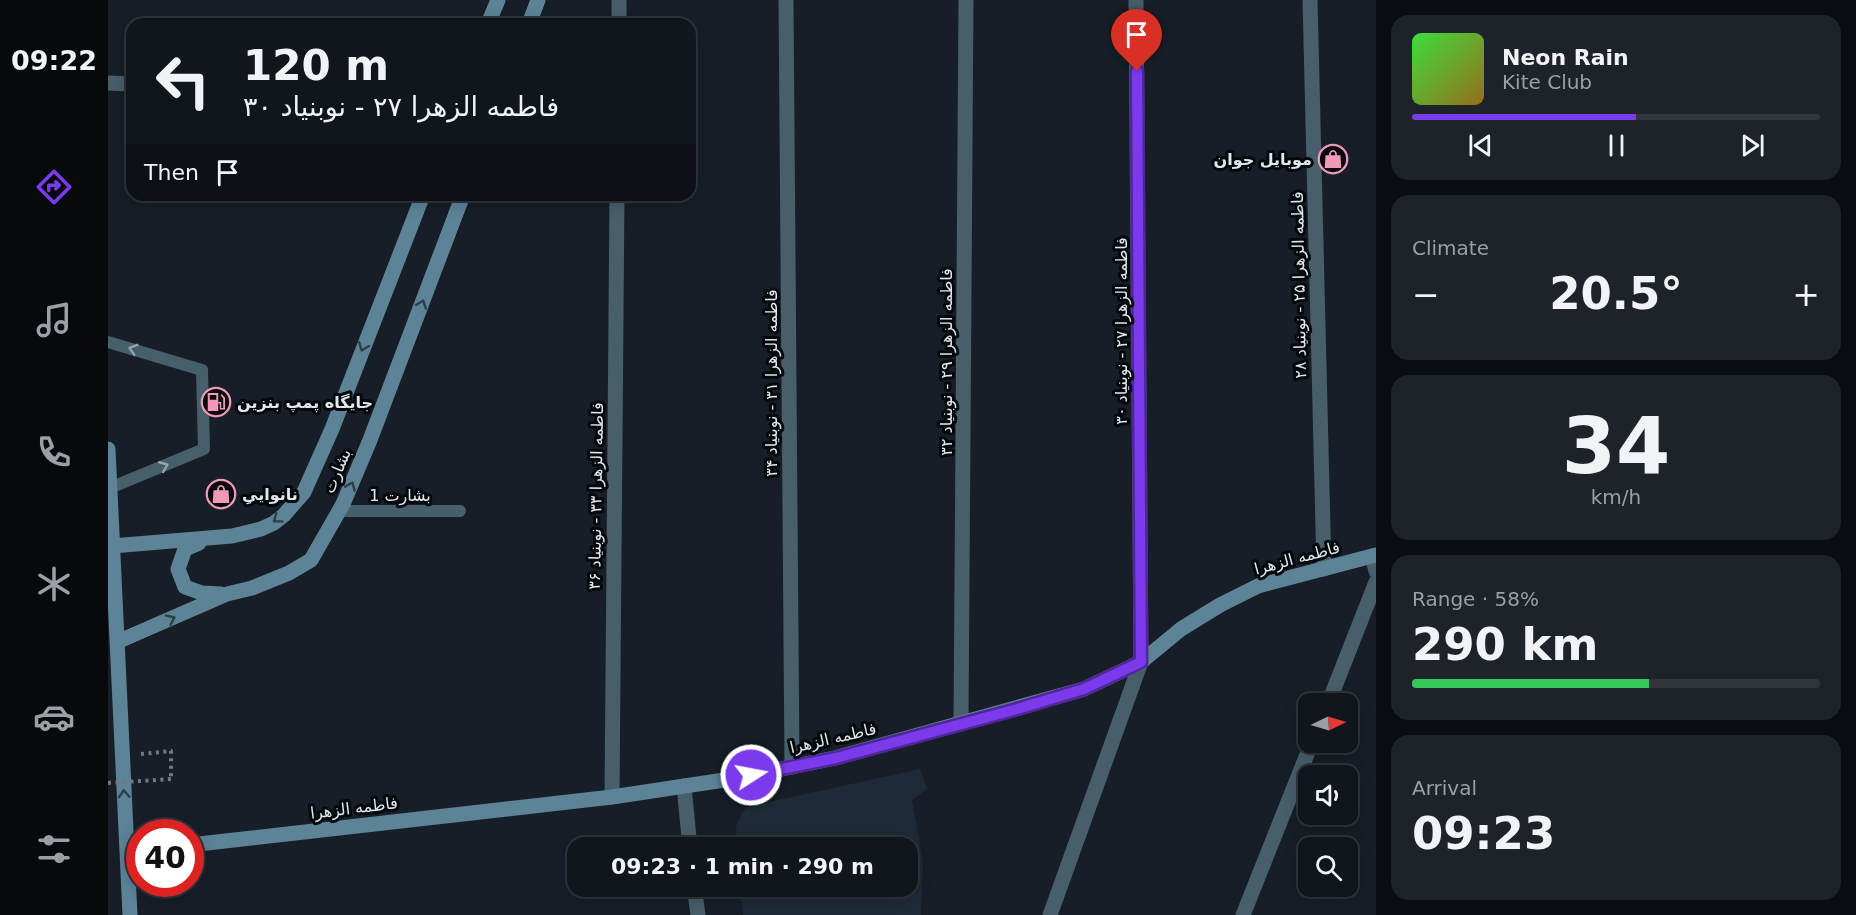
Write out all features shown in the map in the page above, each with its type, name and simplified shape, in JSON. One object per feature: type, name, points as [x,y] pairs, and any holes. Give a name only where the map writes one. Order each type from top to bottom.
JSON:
[{"type":"street","points":[[490,18],[498,0]]},
{"type":"street","points":[[531,18],[538,0]]},
{"type":"street","points":[[619,0],[619,18]]},
{"type":"street","name":"فاطمه الزهرا ۳۱ - نوبنیاد ۳۴","points":[[786,0],[792,766]]},
{"type":"street","name":"فاطمه الزهرا ۲۹ - نوبنیاد ۳۲","points":[[962,724],[966,0]]},
{"type":"street","name":"فاطمه الزهرا ۲۷ - نوبنیاد ۳۰","points":[[1136,0],[1141,662]]},
{"type":"street","name":"فاطمه الزهرا ۲۵ - نوبنیاد ۲۸","points":[[1310,0],[1324,569]]},
{"type":"street","points":[[108,83],[126,84]]},
{"type":"street","name":"بشارت","points":[[112,546],[210,539],[261,529],[274,523],[304,492],[332,429],[421,201]]},
{"type":"street","name":"بشارت","points":[[117,642],[227,594],[252,588],[289,573],[310,560],[339,511],[370,440],[462,201]]},
{"type":"street","name":"فاطمه الزهرا ۳۳ - نوبنیاد ۳۶","points":[[612,797],[617,201]]},
{"type":"street","points":[[108,449],[122,756],[129,819]]},
{"type":"street","points":[[210,539],[185,549],[178,569],[185,587],[202,592],[227,594]]},
{"type":"street","name":"فاطمه الزهرا","points":[[204,843],[612,797],[836,758],[1084,689],[1141,662],[1181,629],[1220,605],[1258,586],[1324,569],[1375,561]]},
{"type":"street","points":[[1332,693],[1376,582]]},
{"type":"street","points":[[1050,915],[1141,662]]},
{"type":"street","points":[[1243,915],[1308,753]]},
{"type":"street","points":[[684,786],[689,837]]},
{"type":"street","points":[[130,915],[131,897]]},
{"type":"street","points":[[696,897],[698,915]]},
{"type":"lane","points":[[108,342],[202,370],[204,449],[110,488]]},
{"type":"lane","name":"بشارت 1","points":[[339,511],[460,511]]},
{"type":"path","points":[[108,783],[171,778],[171,752],[122,756]]},
{"type":"shaded area","points":[[920,769],[927,789],[912,800],[923,861],[921,915],[743,915],[741,897],[918,897],[918,837],[737,837],[736,825],[746,807]]},
{"type":"place","name":"موبایل جوان","points":[[1333,159]]},
{"type":"place","name":"جایگاه پمپ بنزین","points":[[216,402]]},
{"type":"place","name":"نانواییِ","points":[[221,494]]},
{"type":"route","points":[[751,775],[836,758],[1017,709],[1084,689],[1141,662],[1137,71]]}]
